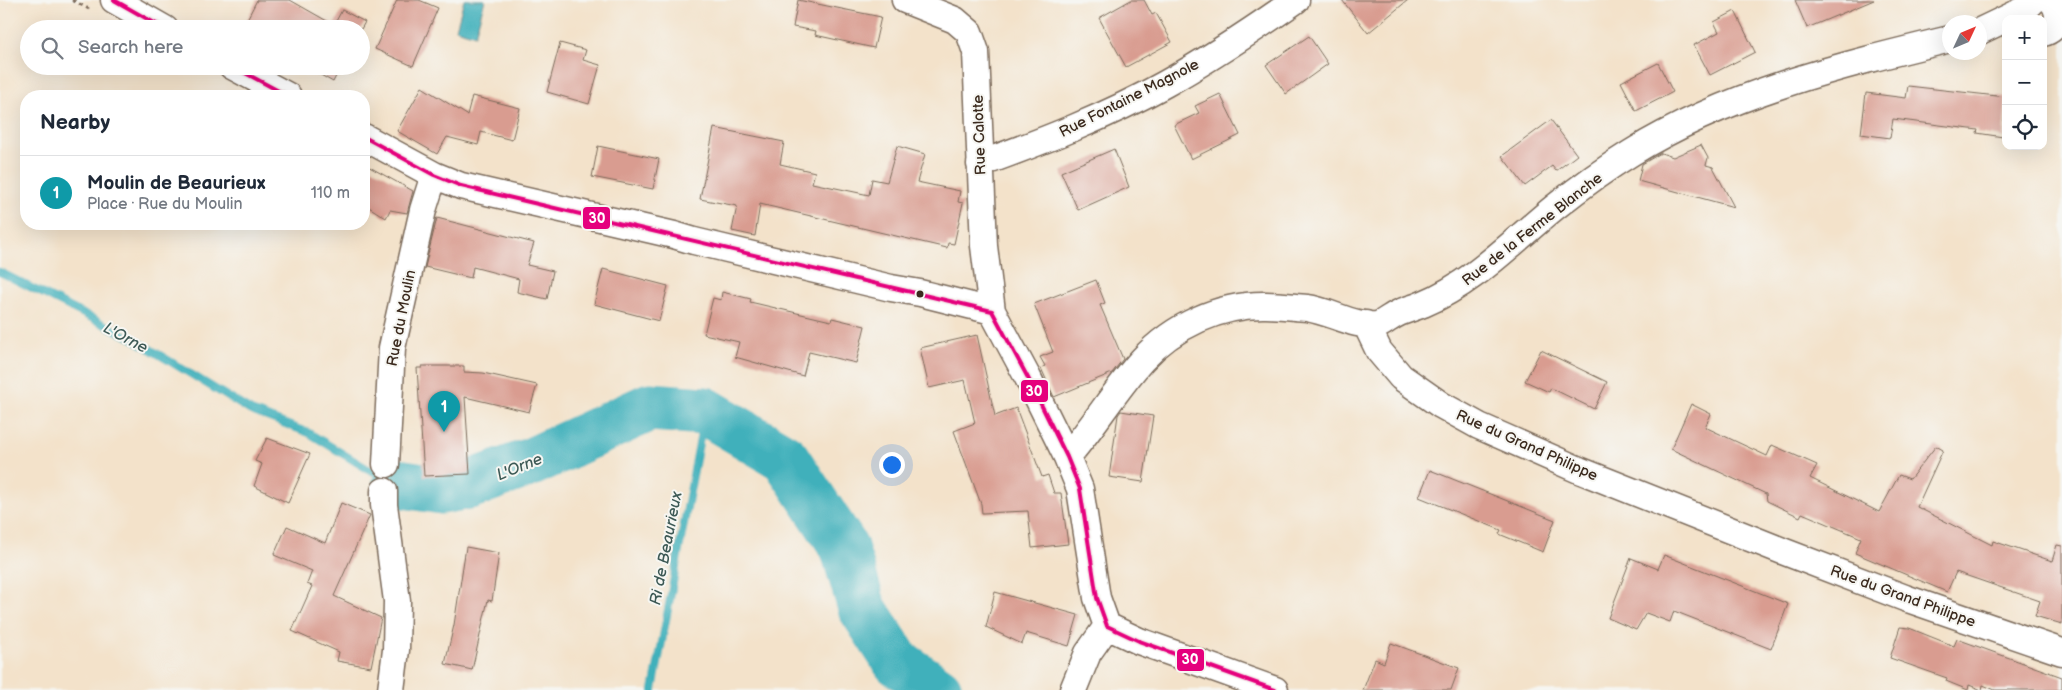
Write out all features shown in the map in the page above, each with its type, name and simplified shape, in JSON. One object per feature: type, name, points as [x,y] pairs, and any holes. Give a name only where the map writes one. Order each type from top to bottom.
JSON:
[{"type":"street","points":[[114,0],[149,20]]},
{"type":"street","name":"Rue Calotte","points":[[905,0],[948,16],[969,32],[976,52],[984,246],[992,311]]},
{"type":"street","name":"Rue Fontaine Magnole","points":[[980,164],[1090,121],[1164,85],[1226,48],[1296,0]]},
{"type":"street","points":[[1987,29],[2028,10]]},
{"type":"street","points":[[1987,33],[2002,34]]},
{"type":"street","name":"Rue de la Ferme Blanche","points":[[1366,324],[1380,325],[1398,312],[1424,304],[1456,288],[1556,206],[1630,154],[1691,120],[1743,98],[1811,75],[1942,41]]},
{"type":"street","points":[[249,75],[277,90]]},
{"type":"street","points":[[370,140],[434,175],[462,186],[674,234],[694,241],[992,311],[1028,378],[1067,457],[1080,489],[1097,598],[1107,626],[1139,640],[1275,690]]},
{"type":"street","name":"Rue du Moulin","points":[[386,464],[392,348],[423,210],[434,175]]},
{"type":"street","points":[[1067,457],[1143,359],[1166,338],[1197,320],[1221,310],[1264,305],[1312,309],[1366,324]]},
{"type":"street","name":"Rue du Grand Philippe","points":[[1366,324],[1379,351],[1401,377],[1441,405],[1479,426],[1579,470],[1785,552],[1905,598],[2062,652]]},
{"type":"street","points":[[384,490],[384,505],[397,601],[396,650],[391,690]]},
{"type":"street","points":[[1073,690],[1088,653],[1107,626]]},
{"type":"water","points":[[464,0],[485,0],[475,35],[456,29]]},
{"type":"building","points":[[257,0],[290,0],[325,20],[247,20]]},
{"type":"building","points":[[397,0],[419,0],[438,8],[413,66],[375,49]]},
{"type":"building","points":[[798,0],[881,17],[874,48],[815,35],[816,31],[793,27]]},
{"type":"building","points":[[1131,0],[1144,0],[1152,15],[1156,13],[1172,42],[1126,67],[1099,18]]},
{"type":"building","points":[[1342,0],[1408,0],[1368,33]]},
{"type":"building","points":[[1795,0],[1874,0],[1807,28]]},
{"type":"building","points":[[342,10],[361,20],[337,20]]},
{"type":"building","points":[[1735,11],[1755,52],[1710,75],[1694,45],[1719,32],[1714,22]]},
{"type":"building","points":[[1309,36],[1328,64],[1286,94],[1266,65]]},
{"type":"building","points":[[560,43],[586,50],[583,60],[600,65],[589,104],[547,92]]},
{"type":"building","points":[[1658,63],[1673,92],[1636,111],[1621,82]]},
{"type":"building","points":[[321,75],[336,75],[333,82]]},
{"type":"building","points":[[1908,86],[2002,97],[2002,137],[1977,133],[1978,130],[1893,119],[1890,138],[1861,134],[1866,93],[1906,98]]},
{"type":"building","points":[[422,87],[467,115],[472,96],[520,108],[512,140],[481,132],[478,145],[447,137],[437,154],[397,131]]},
{"type":"building","points":[[1220,94],[1240,135],[1191,159],[1174,125],[1199,113],[1195,106]]},
{"type":"building","points":[[1551,120],[1577,155],[1556,171],[1552,166],[1525,186],[1502,156]]},
{"type":"building","points":[[714,128],[784,142],[780,164],[815,172],[812,183],[869,195],[872,179],[887,182],[897,146],[925,154],[917,182],[960,191],[958,202],[963,203],[954,244],[948,243],[947,248],[760,204],[755,236],[732,231],[737,206],[700,199]]},
{"type":"building","points":[[1701,145],[1708,158],[1706,165],[1713,167],[1734,207],[1638,181],[1642,164],[1661,153],[1673,157]]},
{"type":"building","points":[[598,146],[659,159],[653,189],[592,177]]},
{"type":"building","points":[[1114,149],[1129,187],[1078,210],[1061,172]]},
{"type":"building","points":[[370,167],[413,191],[407,213],[390,210],[386,218],[370,208]]},
{"type":"building","points":[[437,218],[534,243],[527,265],[553,271],[547,299],[517,292],[519,279],[473,267],[471,278],[425,267]]},
{"type":"building","points":[[603,269],[668,286],[659,321],[594,304]]},
{"type":"building","points":[[1096,280],[1105,303],[1100,305],[1123,359],[1112,373],[1054,397],[1041,368],[1045,366],[1040,357],[1053,352],[1034,304]]},
{"type":"building","points":[[722,292],[751,299],[750,302],[831,321],[832,318],[865,326],[856,363],[809,352],[803,376],[735,357],[739,342],[704,334],[713,298],[721,300]]},
{"type":"building","points":[[977,335],[995,416],[1016,408],[1042,477],[1048,475],[1054,493],[1061,493],[1068,544],[1032,548],[1028,511],[982,513],[981,504],[954,431],[975,423],[965,380],[929,388],[920,348]]},
{"type":"building","points":[[1541,350],[1607,382],[1594,409],[1551,388],[1549,392],[1525,381]]},
{"type":"building","points":[[422,366],[464,366],[464,372],[483,373],[537,385],[529,412],[465,397],[470,474],[424,476],[417,368],[422,368]]},
{"type":"building","points":[[1691,404],[1711,414],[1705,427],[1767,456],[1772,445],[1817,465],[1810,478],[1879,512],[1899,475],[1910,479],[1936,446],[1943,450],[1917,507],[1992,545],[1993,541],[2052,561],[2057,545],[2062,546],[2062,624],[2035,616],[2040,601],[1956,572],[1947,592],[1855,553],[1861,538],[1802,513],[1800,517],[1767,501],[1766,494],[1671,449]]},
{"type":"building","points":[[1121,411],[1153,416],[1143,482],[1109,477],[1118,415]]},
{"type":"building","points":[[267,438],[310,454],[288,503],[254,486],[262,464],[255,461]]},
{"type":"building","points":[[1430,470],[1555,520],[1543,552],[1499,534],[1501,530],[1419,497]]},
{"type":"building","points":[[341,503],[370,515],[334,596],[381,618],[371,667],[337,661],[339,652],[292,631],[312,586],[307,584],[312,571],[274,555],[287,526],[325,543]]},
{"type":"building","points":[[466,547],[499,553],[492,601],[488,600],[472,670],[445,664],[454,625]]},
{"type":"building","points":[[1664,555],[1788,604],[1771,649],[1674,611],[1670,622],[1646,613],[1636,630],[1608,618],[1631,558],[1658,569]]},
{"type":"building","points":[[995,592],[1078,615],[1069,646],[1026,633],[1022,644],[986,627]]},
{"type":"building","points":[[1900,627],[1909,628],[1954,646],[1957,639],[2062,677],[2062,690],[1995,690],[1983,685],[1982,690],[1969,685],[1968,690],[1946,681],[1947,678],[1890,658]]},
{"type":"building","points":[[1391,643],[1459,668],[1451,690],[1363,690],[1375,659],[1384,663]]},
{"type":"waterway","name":"L'Orne","points":[[0,272],[137,341],[251,411],[309,433],[366,468],[397,483]]},
{"type":"waterway","name":"L'Orne","points":[[397,483],[442,490],[469,485],[531,462],[650,407],[705,411],[785,458],[844,547],[862,608],[897,662],[938,690]]},
{"type":"waterway","name":"Ri de Beaurieux","points":[[653,690],[705,411]]},
{"type":"transit line","name":"30","points":[[114,0],[149,20]]},
{"type":"transit line","name":"30","points":[[249,75],[277,90]]},
{"type":"transit line","name":"30","points":[[370,140],[434,175],[461,186],[992,311],[1028,378],[1067,457],[1080,489],[1097,598],[1107,626]]},
{"type":"transit line","name":"30","points":[[1107,626],[1139,641],[1275,690]]},
{"type":"place","name":"Moulin de Beaurieux","points":[[444,432]]}]
